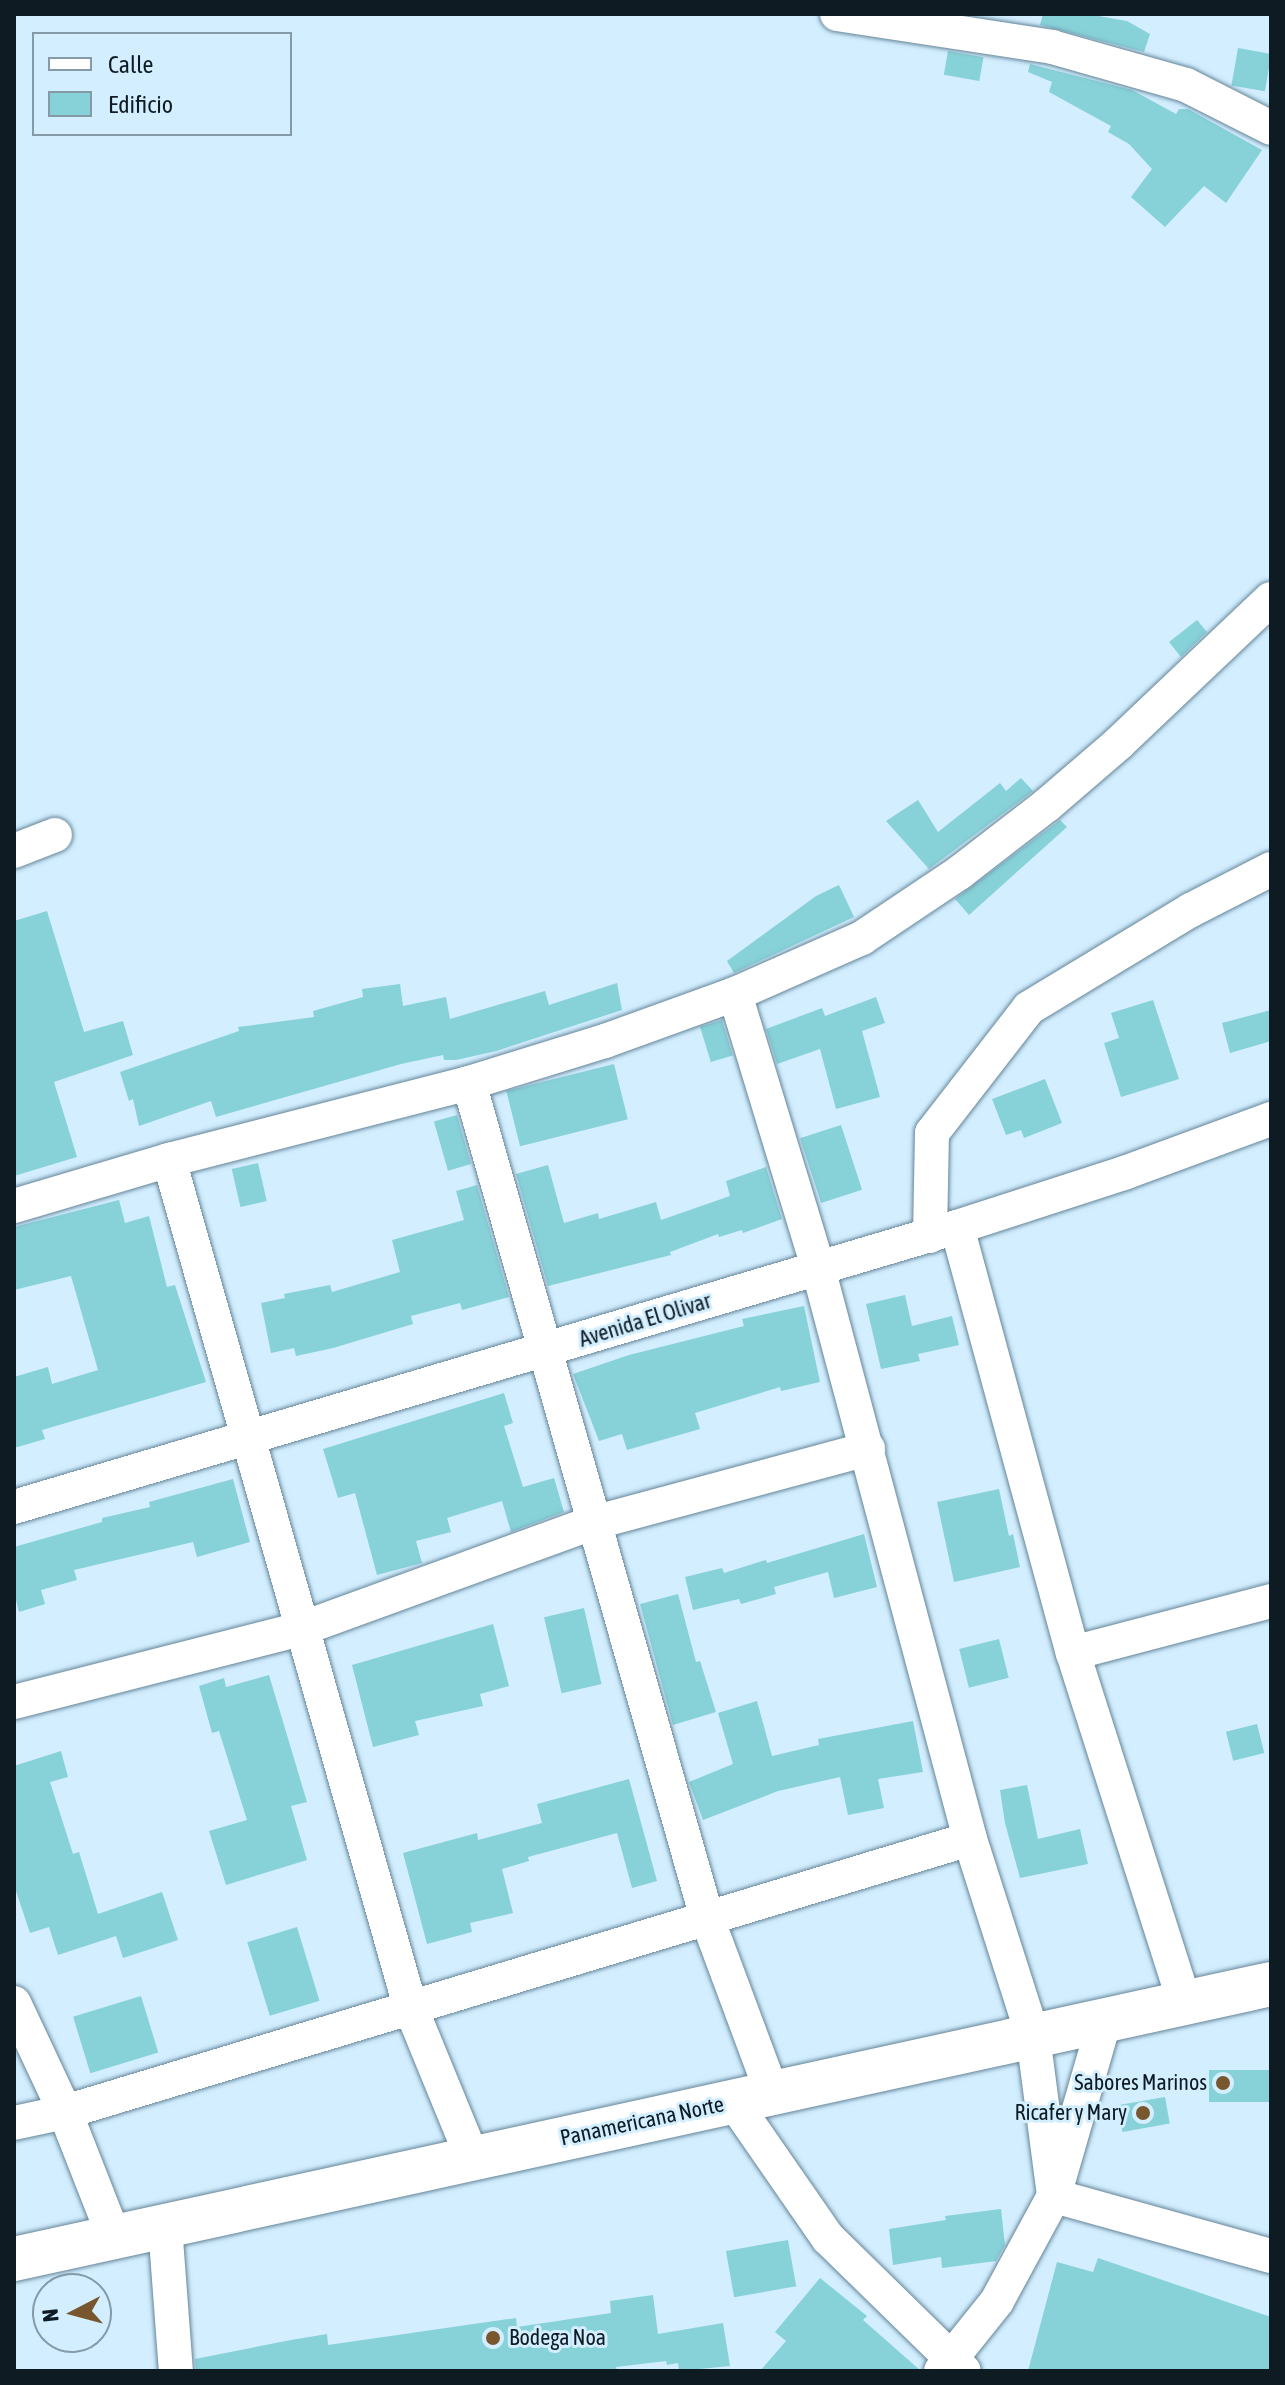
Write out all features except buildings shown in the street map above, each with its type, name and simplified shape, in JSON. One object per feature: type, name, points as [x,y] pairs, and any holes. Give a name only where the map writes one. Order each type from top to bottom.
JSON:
[{"type":"highway","name":"Panamericana Norte","points":[[14,2259],[1271,1984]]},
{"type":"street","points":[[837,14],[1052,47],[1186,85],[1271,128]]},
{"type":"street","points":[[14,1206],[169,1160],[469,1083],[605,1041],[735,994],[862,938],[959,873],[1119,743],[1271,599]]},
{"type":"street","points":[[14,851],[55,835]]},
{"type":"street","points":[[1185,2003],[943,1232],[932,1133],[1029,1008],[1191,910],[1271,869]]},
{"type":"street","points":[[735,994],[818,1268],[970,1839],[1033,2036],[1054,2196]]},
{"type":"street","points":[[469,1083],[707,1918],[752,2097],[828,2238],[952,2367],[997,2301],[1054,2196],[1105,2019]]},
{"type":"street","name":"Avenida El Olivar","points":[[14,1507],[943,1232],[1124,1173],[1271,1119]]},
{"type":"street","points":[[169,1160],[410,2006],[472,2157]]},
{"type":"street","points":[[14,1702],[301,1629],[593,1523],[868,1449]]},
{"type":"street","points":[[1073,1653],[1271,1601]]},
{"type":"street","points":[[14,2123],[65,2112],[970,1839]]},
{"type":"street","points":[[14,2003],[65,2112],[114,2237]]},
{"type":"street","points":[[1054,2196],[1271,2256]]},
{"type":"street","points":[[165,2226],[176,2371]]},
{"type":"place","name":"Sabores Marinos","points":[[1223,2083]]},
{"type":"place","name":"Ricafer y Mary","points":[[1143,2113]]},
{"type":"place","name":"Bodega Noa","points":[[493,2338]]}]
